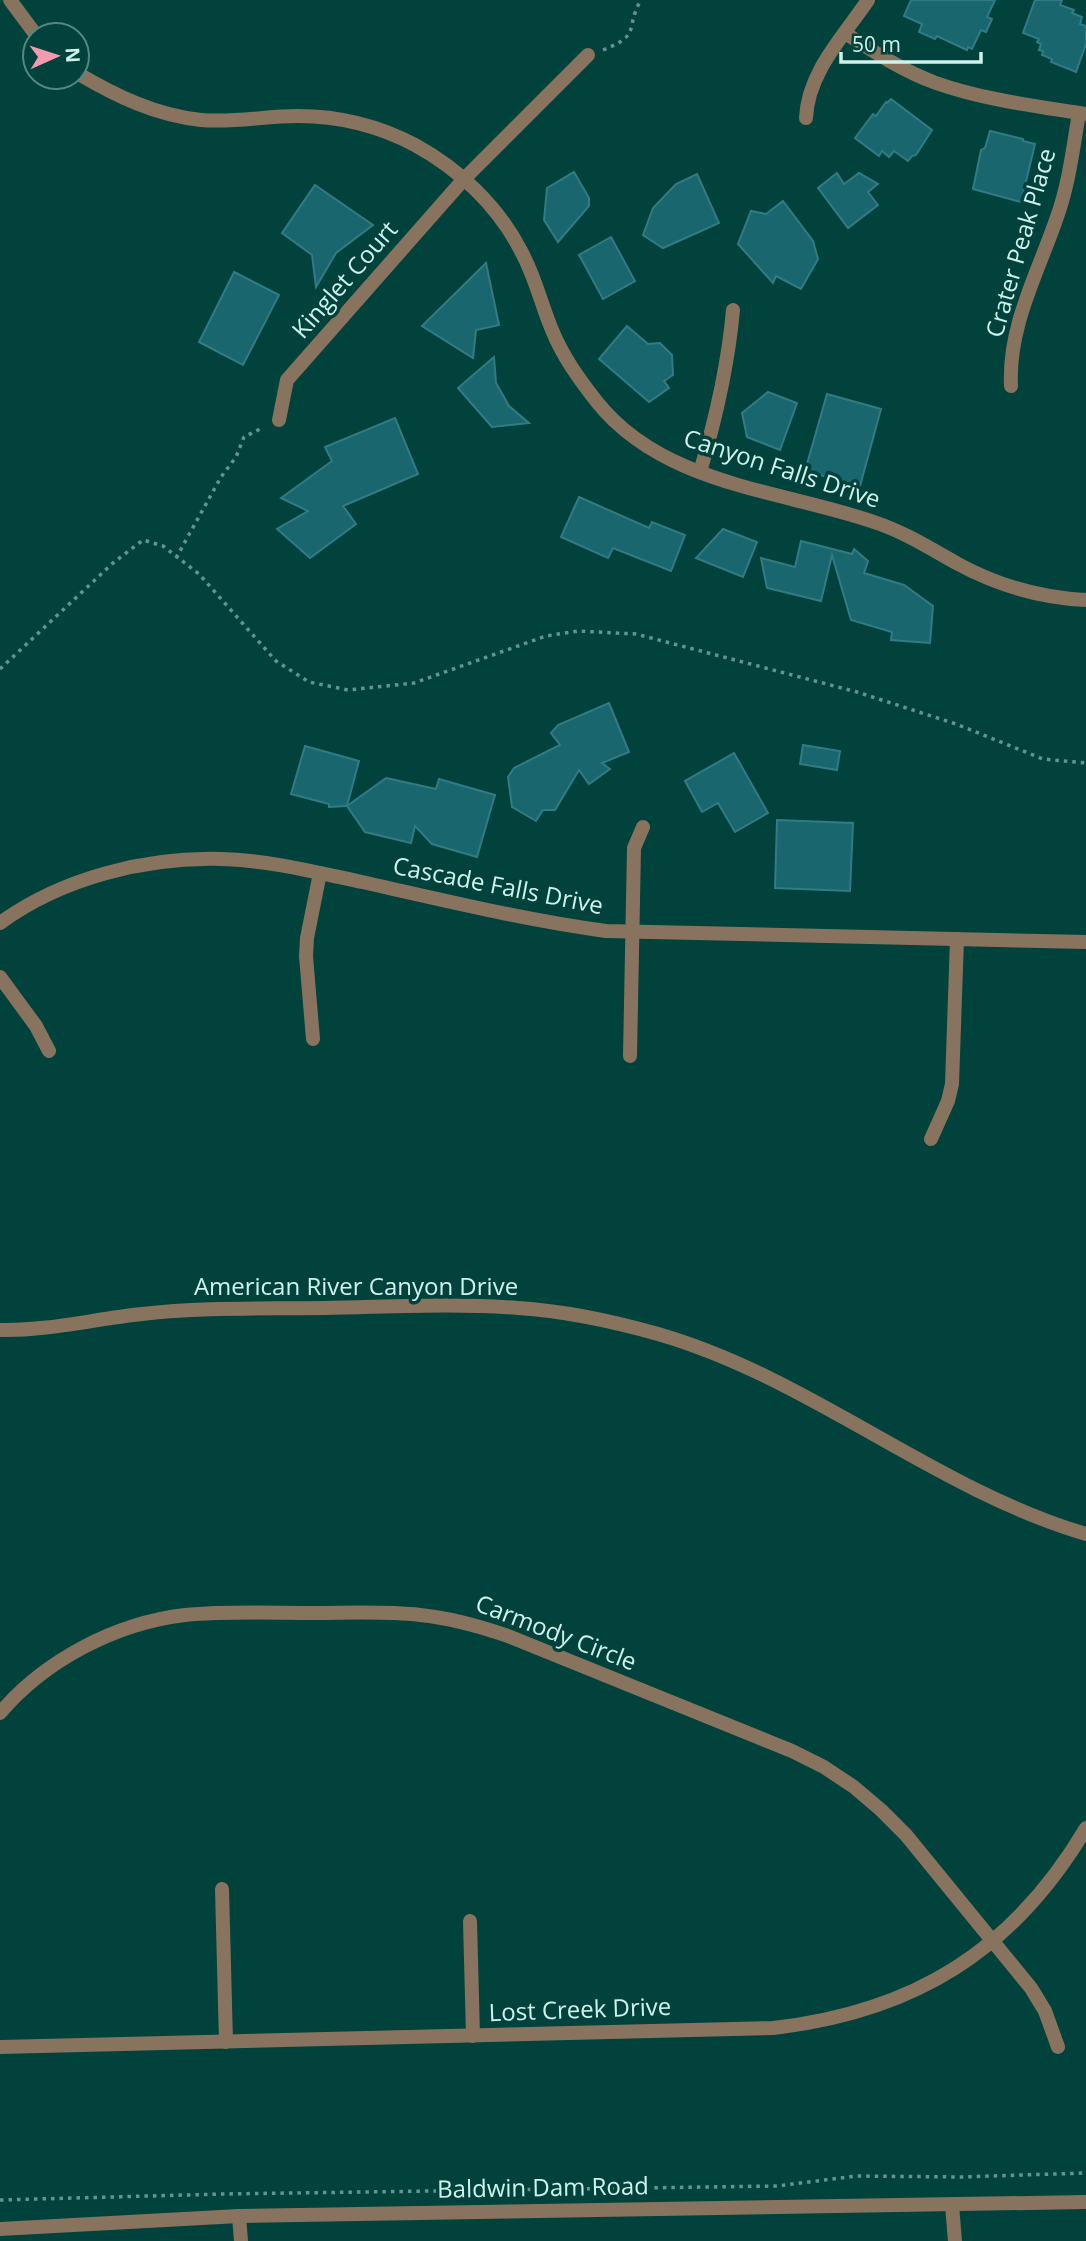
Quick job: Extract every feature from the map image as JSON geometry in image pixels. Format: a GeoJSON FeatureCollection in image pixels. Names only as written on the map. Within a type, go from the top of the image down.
{"type":"FeatureCollection","features":[{"type":"Feature","properties":{"kind":"street"},"geometry":{"type":"LineString","coordinates":[[10,0],[26,21]]}},
{"type":"Feature","properties":{"kind":"street"},"geometry":{"type":"LineString","coordinates":[[806,118],[809,91],[819,71],[868,0]]}},
{"type":"Feature","properties":{"kind":"street"},"geometry":{"type":"LineString","coordinates":[[845,33],[902,68],[935,82],[986,97],[1082,113]]}},
{"type":"Feature","properties":{"kind":"street","name":"Kinglet Court"},"geometry":{"type":"LineString","coordinates":[[279,420],[287,380],[464,179],[588,55]]}},
{"type":"Feature","properties":{"kind":"street","name":"Canyon Falls Drive"},"geometry":{"type":"LineString","coordinates":[[91,81],[136,104],[201,120],[241,121],[297,116],[337,119],[363,125],[413,144],[464,179],[484,198],[516,241],[538,289],[550,327],[576,375],[600,406],[640,441],[700,472],[875,522],[904,534],[987,578],[1047,595],[1086,600]]}},
{"type":"Feature","properties":{"kind":"street","name":"Crater Peak Place"},"geometry":{"type":"LineString","coordinates":[[1011,386],[1012,346],[1018,321],[1058,215],[1082,113]]}},
{"type":"Feature","properties":{"kind":"street"},"geometry":{"type":"LineString","coordinates":[[700,472],[724,379],[733,310]]}},
{"type":"Feature","properties":{"kind":"street"},"geometry":{"type":"LineString","coordinates":[[630,1056],[634,848],[643,827]]}},
{"type":"Feature","properties":{"kind":"street","name":"Cascade Falls Drive"},"geometry":{"type":"LineString","coordinates":[[0,923],[40,899],[115,871],[155,863],[222,859],[261,862],[320,873],[558,925],[606,931],[1086,942]]}},
{"type":"Feature","properties":{"kind":"street"},"geometry":{"type":"LineString","coordinates":[[313,1039],[306,956],[320,873]]}},
{"type":"Feature","properties":{"kind":"street"},"geometry":{"type":"LineString","coordinates":[[931,1139],[948,1101],[952,1084],[957,939]]}},
{"type":"Feature","properties":{"kind":"street"},"geometry":{"type":"LineString","coordinates":[[0,977],[30,1018],[49,1051]]}},
{"type":"Feature","properties":{"kind":"street","name":"American River Canyon Drive"},"geometry":{"type":"LineString","coordinates":[[0,1330],[50,1327],[142,1314],[195,1310],[473,1306],[568,1313],[649,1331],[716,1354],[792,1390],[974,1490],[1017,1510],[1086,1534]]}},
{"type":"Feature","properties":{"kind":"street","name":"Carmody Circle"},"geometry":{"type":"LineString","coordinates":[[0,1713],[28,1685],[79,1649],[122,1630],[152,1621],[213,1613],[404,1614],[457,1620],[509,1636],[792,1751],[824,1767],[872,1802],[906,1835],[1031,1988],[1045,2011],[1058,2048]]}},
{"type":"Feature","properties":{"kind":"street","name":"Lost Creek Drive"},"geometry":{"type":"LineString","coordinates":[[0,2048],[773,2028],[813,2023],[852,2015],[890,2002],[950,1972],[1018,1919],[1069,1857],[1086,1828]]}},
{"type":"Feature","properties":{"kind":"street"},"geometry":{"type":"LineString","coordinates":[[222,1889],[226,2042]]}},
{"type":"Feature","properties":{"kind":"street"},"geometry":{"type":"LineString","coordinates":[[470,1921],[473,2036]]}},
{"type":"Feature","properties":{"kind":"street","name":"Baldwin Dam Road"},"geometry":{"type":"LineString","coordinates":[[0,2229],[239,2216],[1086,2202]]}},
{"type":"Feature","properties":{"kind":"street"},"geometry":{"type":"LineString","coordinates":[[952,2205],[955,2241]]}},
{"type":"Feature","properties":{"kind":"street"},"geometry":{"type":"LineString","coordinates":[[239,2216],[241,2241]]}},
{"type":"Feature","properties":{"kind":"path"},"geometry":{"type":"LineString","coordinates":[[588,55],[621,43],[628,37],[641,0]]}},
{"type":"Feature","properties":{"kind":"path"},"geometry":{"type":"LineString","coordinates":[[176,558],[214,488],[236,457],[244,437],[279,420]]}},
{"type":"Feature","properties":{"kind":"path"},"geometry":{"type":"LineString","coordinates":[[0,669],[114,563],[143,540],[163,546],[199,574],[276,661],[309,682],[348,690],[414,683],[546,636],[578,631],[636,634],[857,692],[956,724],[1043,759],[1086,764]]}},
{"type":"Feature","properties":{"kind":"path"},"geometry":{"type":"LineString","coordinates":[[0,2200],[763,2186],[856,2176],[960,2177],[1086,2173]]}},
{"type":"Feature","properties":{"kind":"building"},"geometry":{"type":"Polygon","coordinates":[[[911,0],[995,0],[987,17],[992,19],[986,32],[981,30],[972,49],[968,47],[967,50],[937,36],[935,39],[919,32],[922,24],[904,16],[911,0]]]}},
{"type":"Feature","properties":{"kind":"building"},"geometry":{"type":"Polygon","coordinates":[[[1035,0],[1062,0],[1060,5],[1074,10],[1072,13],[1082,17],[1080,24],[1086,26],[1086,44],[1076,72],[1051,62],[1052,59],[1042,55],[1043,51],[1039,50],[1039,39],[1023,33],[1035,0]]]}},
{"type":"Feature","properties":{"kind":"building"},"geometry":{"type":"Polygon","coordinates":[[[891,99],[932,130],[916,155],[908,161],[894,151],[889,157],[882,151],[879,156],[855,138],[873,114],[876,116],[891,99]]]}},
{"type":"Feature","properties":{"kind":"building"},"geometry":{"type":"Polygon","coordinates":[[[990,131],[1035,144],[1021,202],[973,189],[981,150],[985,148],[990,131]]]}},
{"type":"Feature","properties":{"kind":"building"},"geometry":{"type":"Polygon","coordinates":[[[574,172],[589,198],[589,206],[558,242],[544,220],[547,188],[574,172]]]}},
{"type":"Feature","properties":{"kind":"building"},"geometry":{"type":"Polygon","coordinates":[[[837,173],[844,184],[859,173],[878,184],[868,192],[878,205],[848,228],[818,188],[837,173]]]}},
{"type":"Feature","properties":{"kind":"building"},"geometry":{"type":"Polygon","coordinates":[[[697,174],[719,223],[663,248],[643,235],[653,208],[676,184],[697,174]]]}},
{"type":"Feature","properties":{"kind":"building"},"geometry":{"type":"Polygon","coordinates":[[[315,185],[373,225],[336,253],[316,287],[312,255],[282,233],[315,185]]]}},
{"type":"Feature","properties":{"kind":"building"},"geometry":{"type":"Polygon","coordinates":[[[783,201],[813,241],[818,259],[801,289],[776,276],[773,283],[738,244],[751,211],[766,214],[783,201]]]}},
{"type":"Feature","properties":{"kind":"building"},"geometry":{"type":"Polygon","coordinates":[[[611,237],[635,281],[603,299],[579,255],[611,237]]]}},
{"type":"Feature","properties":{"kind":"building"},"geometry":{"type":"Polygon","coordinates":[[[486,263],[499,325],[476,330],[473,358],[422,326],[486,263]]]}},
{"type":"Feature","properties":{"kind":"building"},"geometry":{"type":"Polygon","coordinates":[[[234,272],[279,295],[243,365],[199,342],[234,272]]]}},
{"type":"Feature","properties":{"kind":"building"},"geometry":{"type":"Polygon","coordinates":[[[627,326],[648,344],[660,343],[672,355],[673,375],[664,381],[669,388],[649,402],[599,359],[627,326]]]}},
{"type":"Feature","properties":{"kind":"building"},"geometry":{"type":"Polygon","coordinates":[[[494,357],[496,383],[509,406],[529,423],[492,427],[458,388],[494,357]]]}},
{"type":"Feature","properties":{"kind":"building"},"geometry":{"type":"Polygon","coordinates":[[[768,392],[797,403],[780,450],[747,437],[742,413],[768,392]]]}},
{"type":"Feature","properties":{"kind":"building"},"geometry":{"type":"Polygon","coordinates":[[[827,394],[881,409],[860,486],[805,471],[827,394]]]}},
{"type":"Feature","properties":{"kind":"building"},"geometry":{"type":"Polygon","coordinates":[[[395,418],[418,474],[343,506],[356,524],[310,558],[277,529],[308,511],[281,498],[332,461],[325,447],[395,418]]]}},
{"type":"Feature","properties":{"kind":"building"},"geometry":{"type":"Polygon","coordinates":[[[579,497],[649,528],[652,522],[685,535],[671,571],[613,548],[608,558],[561,537],[579,497]]]}},
{"type":"Feature","properties":{"kind":"building"},"geometry":{"type":"Polygon","coordinates":[[[723,529],[757,542],[743,577],[696,558],[723,529]]]}},
{"type":"Feature","properties":{"kind":"building"},"geometry":{"type":"Polygon","coordinates":[[[801,541],[852,554],[854,549],[868,561],[864,573],[904,585],[933,606],[930,643],[891,640],[892,632],[851,620],[832,555],[821,601],[767,588],[761,558],[795,567],[801,541]]]}},
{"type":"Feature","properties":{"kind":"building"},"geometry":{"type":"Polygon","coordinates":[[[609,703],[629,752],[602,763],[610,769],[589,784],[579,770],[555,810],[543,810],[536,821],[512,807],[508,777],[514,768],[560,745],[551,733],[558,725],[609,703]]]}},
{"type":"Feature","properties":{"kind":"building"},"geometry":{"type":"Polygon","coordinates":[[[803,745],[840,751],[837,770],[800,764],[803,745]]]}},
{"type":"Feature","properties":{"kind":"building"},"geometry":{"type":"Polygon","coordinates":[[[305,746],[359,761],[347,806],[329,807],[329,804],[291,794],[305,746]]]}},
{"type":"Feature","properties":{"kind":"building"},"geometry":{"type":"Polygon","coordinates":[[[734,753],[768,813],[735,832],[718,803],[702,812],[685,781],[734,753]]]}},
{"type":"Feature","properties":{"kind":"building"},"geometry":{"type":"Polygon","coordinates":[[[386,778],[436,789],[439,779],[495,795],[477,857],[432,844],[415,826],[411,843],[365,832],[347,806],[386,778]]]}},
{"type":"Feature","properties":{"kind":"building"},"geometry":{"type":"Polygon","coordinates":[[[777,820],[853,823],[850,891],[775,888],[777,820]]]}}]}
